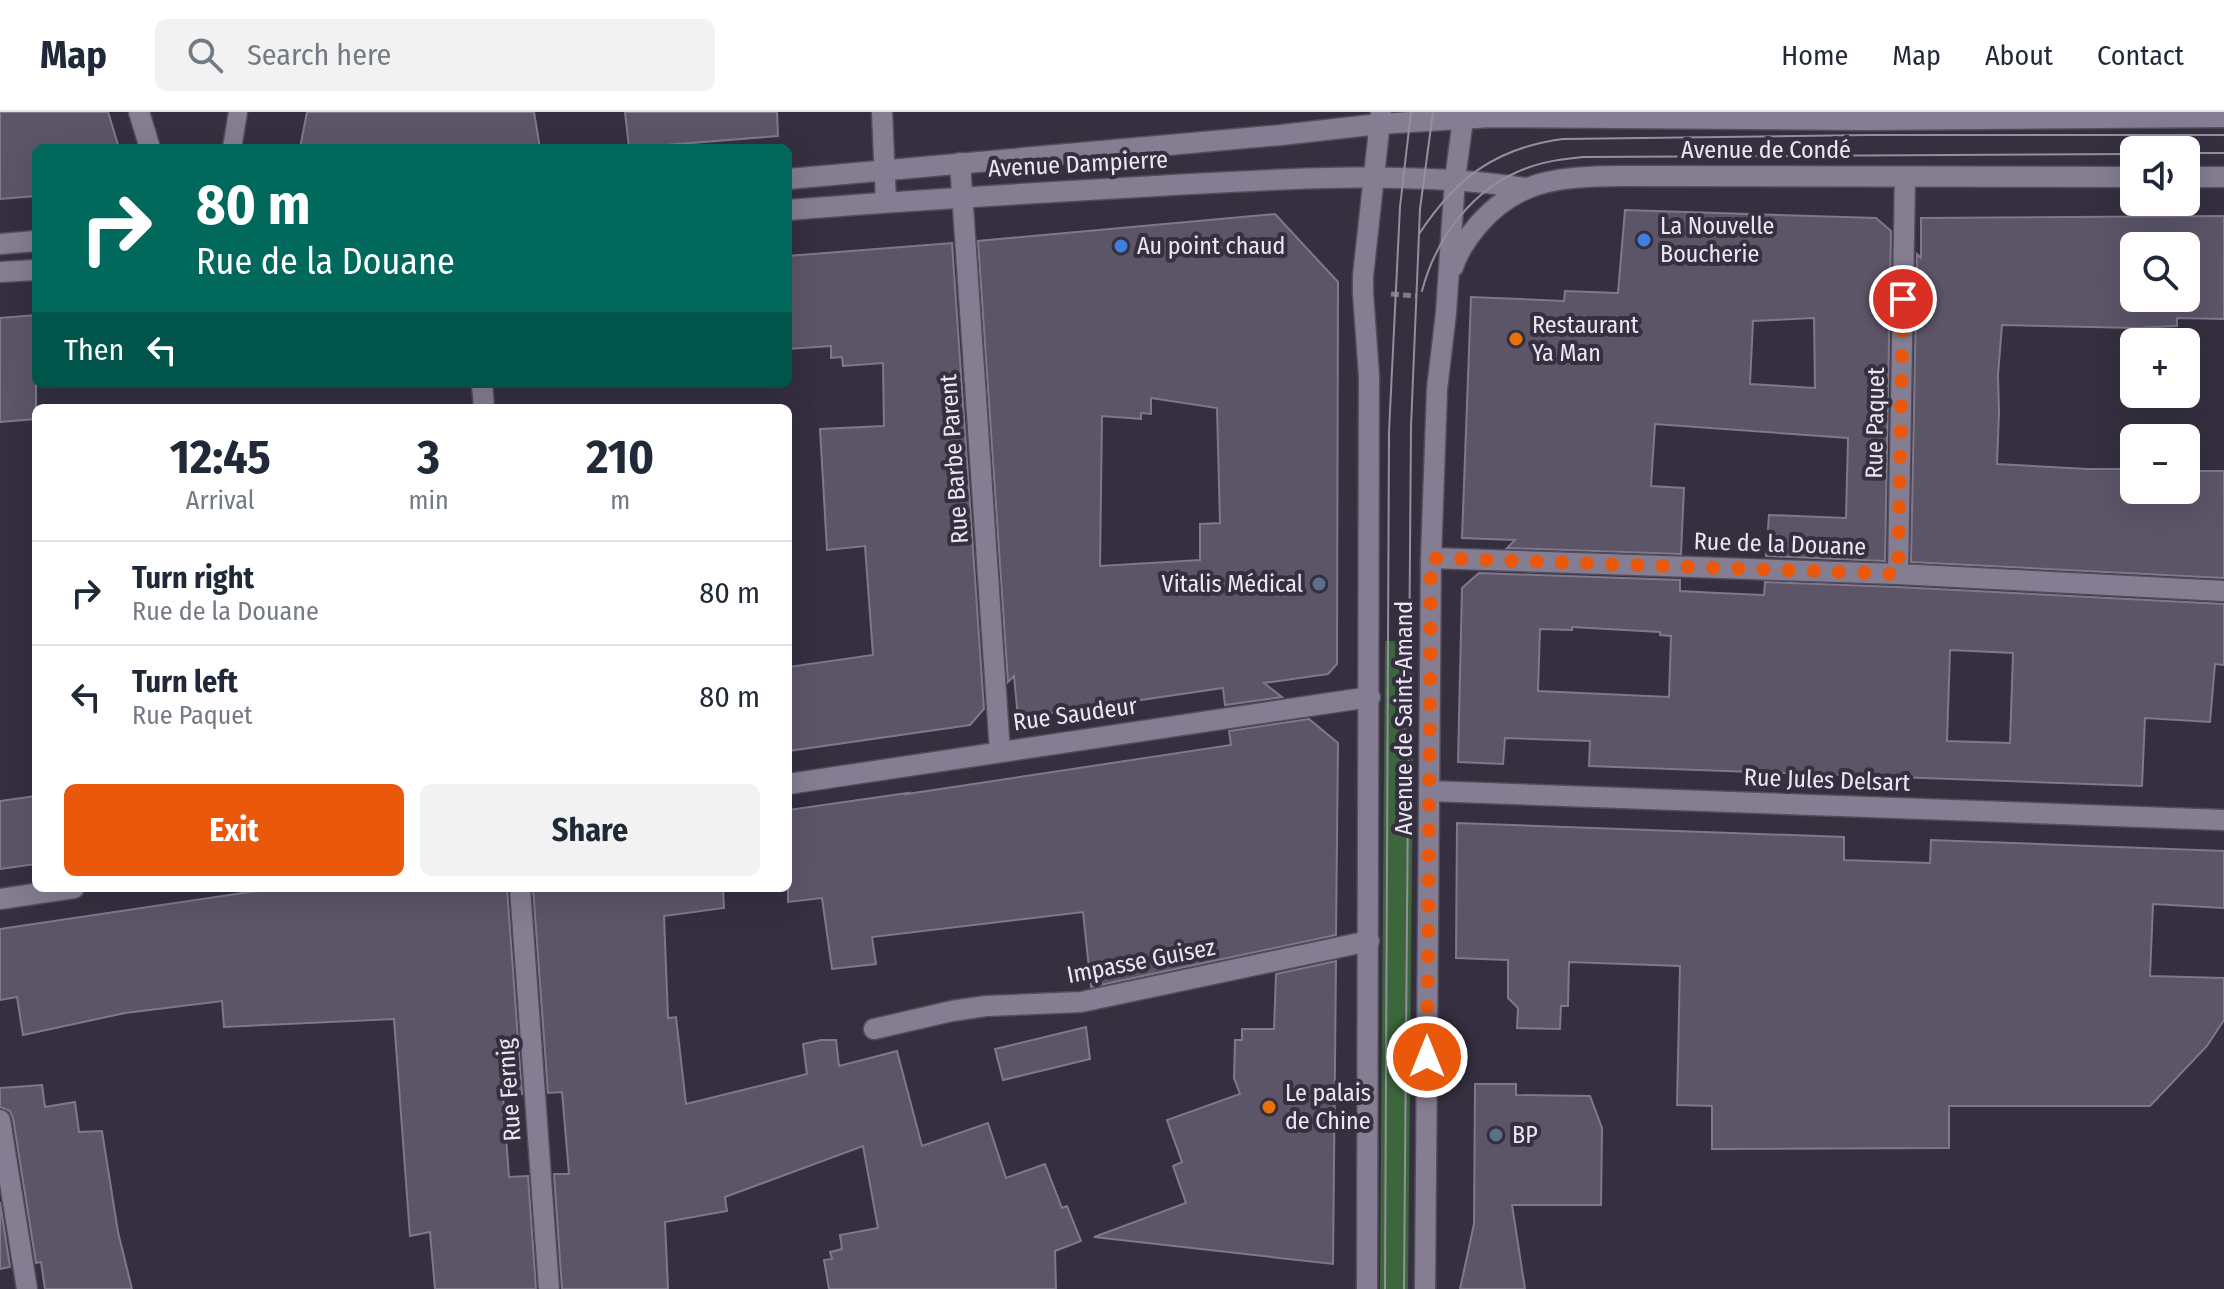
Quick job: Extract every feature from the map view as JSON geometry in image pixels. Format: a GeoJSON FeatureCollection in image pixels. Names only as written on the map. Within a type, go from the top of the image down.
{"type":"FeatureCollection","features":[{"type":"Feature","properties":{"kind":"main road"},"geometry":{"type":"LineString","coordinates":[[139,112],[149,144]]}},
{"type":"Feature","properties":{"kind":"main road"},"geometry":{"type":"LineString","coordinates":[[882,112],[886,202]]}},
{"type":"Feature","properties":{"kind":"main road"},"geometry":{"type":"LineString","coordinates":[[792,179],[1250,138],[1380,118],[1545,114],[1853,120],[2224,117]]}},
{"type":"Feature","properties":{"kind":"main road","name":"Avenue de Saint-Amand"},"geometry":{"type":"LineString","coordinates":[[1425,1289],[1431,558],[1436,405],[1455,179],[1464,116]]}},
{"type":"Feature","properties":{"kind":"main road","name":"Avenue de Saint-Amand"},"geometry":{"type":"LineString","coordinates":[[1367,1289],[1369,365],[1363,293],[1364,256],[1380,118]]}},
{"type":"Feature","properties":{"kind":"main road","name":"Rue Barbe Parent"},"geometry":{"type":"LineString","coordinates":[[960,163],[1000,752]]}},
{"type":"Feature","properties":{"kind":"main road","name":"Avenue de Condé"},"geometry":{"type":"LineString","coordinates":[[1447,290],[1455,260],[1480,223],[1506,199],[1551,180],[1623,176],[2120,177]]}},
{"type":"Feature","properties":{"kind":"main road","name":"Rue Paquet"},"geometry":{"type":"LineString","coordinates":[[1898,574],[1905,177]]}},
{"type":"Feature","properties":{"kind":"main road"},"geometry":{"type":"LineString","coordinates":[[2200,177],[2224,177]]}},
{"type":"Feature","properties":{"kind":"main road","name":"Avenue Dampierre"},"geometry":{"type":"LineString","coordinates":[[792,210],[1274,179],[1455,179],[1526,188]]}},
{"type":"Feature","properties":{"kind":"main road"},"geometry":{"type":"LineString","coordinates":[[0,244],[32,241]]}},
{"type":"Feature","properties":{"kind":"main road"},"geometry":{"type":"LineString","coordinates":[[0,272],[32,270]]}},
{"type":"Feature","properties":{"kind":"main road","name":"Rue de la Douane"},"geometry":{"type":"LineString","coordinates":[[1431,558],[1898,574],[2224,591]]}},
{"type":"Feature","properties":{"kind":"main road","name":"Rue Saudeur"},"geometry":{"type":"LineString","coordinates":[[792,783],[1370,697]]}},
{"type":"Feature","properties":{"kind":"main road","name":"Rue Jules Delsart"},"geometry":{"type":"LineString","coordinates":[[1429,791],[2224,820]]}},
{"type":"Feature","properties":{"kind":"main road"},"geometry":{"type":"LineString","coordinates":[[0,899],[47,892]]}},
{"type":"Feature","properties":{"kind":"main road","name":"Rue Fernig"},"geometry":{"type":"LineString","coordinates":[[520,892],[549,1289]]}},
{"type":"Feature","properties":{"kind":"main road","name":"Impasse Guisez"},"geometry":{"type":"LineString","coordinates":[[874,1029],[986,1006],[1081,1002],[1369,941]]}},
{"type":"Feature","properties":{"kind":"main road"},"geometry":{"type":"LineString","coordinates":[[0,1120],[27,1289]]}},
{"type":"Feature","properties":{"kind":"lane"},"geometry":{"type":"LineString","coordinates":[[233,144],[238,112]]}},
{"type":"Feature","properties":{"kind":"path"},"geometry":{"type":"LineString","coordinates":[[1363,293],[1447,290]]}},
{"type":"Feature","properties":{"kind":"green space"},"geometry":{"type":"Polygon","coordinates":[[[1385,641],[1414,642],[1408,1289],[1380,1289],[1385,641]]]}},
{"type":"Feature","properties":{"kind":"building"},"geometry":{"type":"Polygon","coordinates":[[[0,112],[108,112],[118,144],[32,144],[32,196],[0,199],[0,112]]]}},
{"type":"Feature","properties":{"kind":"building"},"geometry":{"type":"Polygon","coordinates":[[[307,112],[534,112],[539,144],[301,144],[307,112]]]}},
{"type":"Feature","properties":{"kind":"building"},"geometry":{"type":"Polygon","coordinates":[[[625,112],[777,112],[778,136],[679,144],[629,144],[625,112]]]}},
{"type":"Feature","properties":{"kind":"building"},"geometry":{"type":"Polygon","coordinates":[[[1625,210],[1876,218],[1891,231],[1885,561],[1766,556],[1769,515],[1846,518],[1848,438],[1655,424],[1651,486],[1684,488],[1681,554],[1507,548],[1515,540],[1462,538],[1471,297],[1564,301],[1565,291],[1618,293],[1625,210]],[[1814,318],[1753,321],[1750,384],[1815,388],[1814,318]]]}},
{"type":"Feature","properties":{"kind":"building"},"geometry":{"type":"Polygon","coordinates":[[[1275,214],[1338,282],[1337,664],[1328,674],[1264,683],[1282,697],[1225,705],[1223,688],[1018,718],[1014,676],[1008,682],[978,241],[1275,214]],[[1151,398],[1151,414],[1141,413],[1141,419],[1102,416],[1100,566],[1200,560],[1200,524],[1220,523],[1217,408],[1151,398]]]}},
{"type":"Feature","properties":{"kind":"building"},"geometry":{"type":"Polygon","coordinates":[[[2224,216],[2224,319],[2177,318],[2177,326],[2137,328],[2002,325],[1997,464],[2120,469],[2120,504],[2200,504],[2200,471],[2224,471],[2224,578],[1911,562],[1917,254],[1921,258],[1921,218],[2224,216]]]}},
{"type":"Feature","properties":{"kind":"building"},"geometry":{"type":"Polygon","coordinates":[[[952,243],[984,709],[970,725],[792,750],[792,666],[873,655],[865,546],[827,550],[820,429],[884,426],[883,363],[843,366],[842,357],[831,358],[831,346],[792,349],[792,256],[952,243]]]}},
{"type":"Feature","properties":{"kind":"building"},"geometry":{"type":"Polygon","coordinates":[[[32,315],[32,388],[36,388],[36,404],[32,404],[32,419],[0,422],[0,318],[32,315]]]}},
{"type":"Feature","properties":{"kind":"building"},"geometry":{"type":"Polygon","coordinates":[[[1479,573],[1680,580],[1680,591],[1764,595],[1765,582],[2224,604],[2224,665],[2215,664],[2210,722],[2145,718],[2142,786],[1589,766],[1590,741],[1505,738],[1503,764],[1458,762],[1462,588],[1479,573]],[[1572,627],[1572,630],[1540,629],[1538,691],[1669,697],[1671,636],[1660,635],[1660,632],[1572,627]],[[1950,650],[1947,741],[2010,743],[2013,653],[1950,650]]]}},
{"type":"Feature","properties":{"kind":"building"},"geometry":{"type":"Polygon","coordinates":[[[1309,719],[1338,743],[1336,935],[1091,987],[1083,912],[872,937],[876,964],[832,969],[822,898],[788,902],[788,892],[792,892],[792,809],[1231,745],[1229,731],[1309,719]]]}},
{"type":"Feature","properties":{"kind":"building"},"geometry":{"type":"Polygon","coordinates":[[[32,797],[32,865],[0,869],[0,801],[32,797]]]}},
{"type":"Feature","properties":{"kind":"building"},"geometry":{"type":"Polygon","coordinates":[[[1457,823],[1844,837],[1844,860],[1930,863],[1931,840],[2224,851],[2224,908],[2153,904],[2150,976],[2224,978],[2224,1020],[2207,1046],[2150,1106],[1949,1106],[1949,1148],[1712,1149],[1712,1106],[1677,1105],[1680,966],[1569,962],[1568,1006],[1561,1006],[1560,1029],[1517,1028],[1518,1008],[1508,998],[1508,960],[1456,958],[1457,823]]]}},
{"type":"Feature","properties":{"kind":"building"},"geometry":{"type":"Polygon","coordinates":[[[250,892],[507,892],[522,1094],[503,1095],[509,1177],[528,1176],[536,1289],[435,1289],[430,1232],[410,1236],[394,1019],[224,1027],[222,1001],[125,1013],[23,1035],[17,997],[0,1000],[0,929],[250,892]]]}},
{"type":"Feature","properties":{"kind":"building"},"geometry":{"type":"Polygon","coordinates":[[[533,892],[723,892],[724,908],[664,916],[668,1018],[676,1017],[686,1104],[807,1074],[803,1044],[836,1040],[839,1066],[897,1051],[922,1146],[988,1123],[1006,1178],[1045,1164],[1062,1208],[1067,1206],[1081,1241],[1055,1251],[1056,1289],[829,1289],[824,1260],[832,1259],[830,1252],[842,1249],[840,1235],[878,1228],[863,1146],[725,1197],[727,1211],[665,1222],[668,1289],[562,1289],[554,1174],[569,1174],[562,1092],[548,1093],[533,892]]]}},
{"type":"Feature","properties":{"kind":"building"},"geometry":{"type":"Polygon","coordinates":[[[1336,961],[1333,1264],[1094,1237],[1186,1203],[1173,1166],[1182,1162],[1167,1120],[1240,1094],[1234,1078],[1235,1040],[1242,1040],[1242,1029],[1274,1029],[1276,974],[1336,961]]]}},
{"type":"Feature","properties":{"kind":"building"},"geometry":{"type":"Polygon","coordinates":[[[1086,1027],[1090,1059],[1003,1080],[995,1049],[1086,1027]]]}},
{"type":"Feature","properties":{"kind":"building"},"geometry":{"type":"Polygon","coordinates":[[[1475,1084],[1516,1084],[1516,1095],[1590,1096],[1602,1128],[1601,1205],[1512,1205],[1525,1289],[1460,1289],[1474,1224],[1475,1084]]]}},
{"type":"Feature","properties":{"kind":"building"},"geometry":{"type":"Polygon","coordinates":[[[42,1085],[45,1107],[75,1102],[79,1132],[102,1131],[118,1232],[132,1289],[45,1289],[41,1262],[36,1263],[13,1118],[10,1111],[0,1107],[0,1088],[42,1085]]]}},
{"type":"Feature","properties":{"kind":"building"},"geometry":{"type":"Polygon","coordinates":[[[0,1202],[10,1267],[0,1269],[0,1202]]]}},
{"type":"Feature","properties":{"kind":"tram line"},"geometry":{"type":"LineString","coordinates":[[1385,1289],[1389,432],[1400,207],[1411,112]]}},
{"type":"Feature","properties":{"kind":"tram line"},"geometry":{"type":"LineString","coordinates":[[1404,1289],[1411,427],[1420,209],[1433,112]]}},
{"type":"Feature","properties":{"kind":"tram line"},"geometry":{"type":"LineString","coordinates":[[1419,234],[1448,197],[1479,169],[1517,150],[1563,139],[2224,135]]}},
{"type":"Feature","properties":{"kind":"tram line"},"geometry":{"type":"LineString","coordinates":[[2200,153],[2224,153]]}},
{"type":"Feature","properties":{"kind":"tram line"},"geometry":{"type":"LineString","coordinates":[[1422,291],[1428,271],[1447,233],[1474,201],[1508,177],[1548,162],[1583,157],[2120,154]]}},
{"type":"Feature","properties":{"kind":"place","name":"La Nouvelle Boucherie"},"geometry":{"type":"Point","coordinates":[1644,240]}},
{"type":"Feature","properties":{"kind":"place","name":"Au point chaud"},"geometry":{"type":"Point","coordinates":[1121,246]}},
{"type":"Feature","properties":{"kind":"place","name":"Restaurant Ya Man"},"geometry":{"type":"Point","coordinates":[1516,339]}},
{"type":"Feature","properties":{"kind":"place","name":"Vitalis Médical"},"geometry":{"type":"Point","coordinates":[1319,584]}},
{"type":"Feature","properties":{"kind":"place","name":"Le palais de Chine"},"geometry":{"type":"Point","coordinates":[1269,1107]}},
{"type":"Feature","properties":{"kind":"place","name":"BP"},"geometry":{"type":"Point","coordinates":[1496,1135]}},
{"type":"Feature","properties":{"kind":"route"},"geometry":{"type":"LineString","coordinates":[[1427,1057],[1431,558],[1898,574],[1903,299]]}}]}
